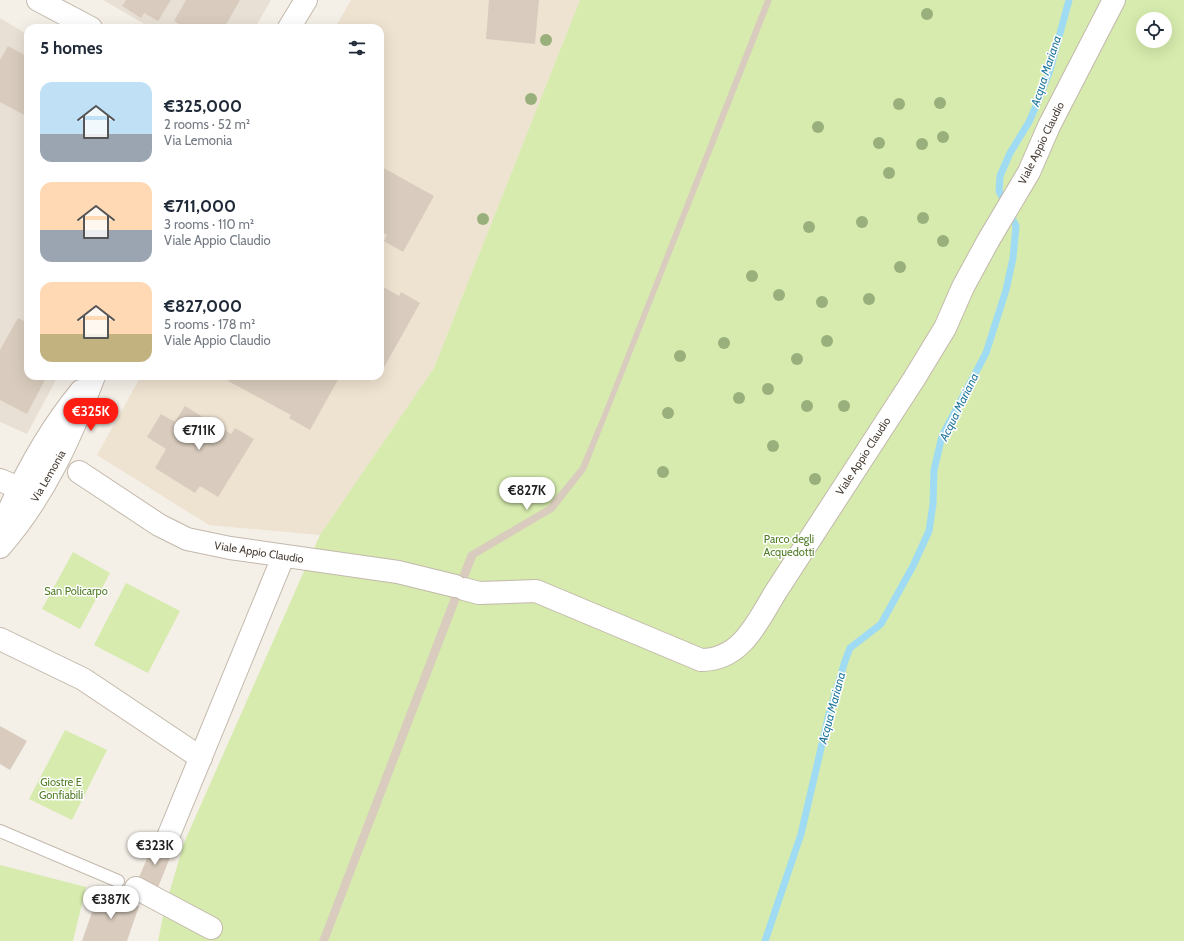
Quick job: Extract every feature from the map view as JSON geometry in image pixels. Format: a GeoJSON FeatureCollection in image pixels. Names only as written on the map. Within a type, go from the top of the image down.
{"type":"FeatureCollection","features":[{"type":"Feature","properties":{"kind":"street"},"geometry":{"type":"LineString","coordinates":[[38,0],[83,24]]}},
{"type":"Feature","properties":{"kind":"street"},"geometry":{"type":"LineString","coordinates":[[291,24],[306,0]]}},
{"type":"Feature","properties":{"kind":"street","name":"Viale Appio Claudio"},"geometry":{"type":"LineString","coordinates":[[79,472],[159,525],[180,536],[221,547],[283,557],[319,560],[398,572],[479,593],[536,591],[701,660],[720,658],[734,650],[754,628],[774,593],[923,365],[944,328],[963,287],[995,228],[1029,172],[1049,126],[1114,0]]}},
{"type":"Feature","properties":{"kind":"street","name":"Via Lemonia"},"geometry":{"type":"LineString","coordinates":[[0,547],[24,517],[68,408],[91,380]]}},
{"type":"Feature","properties":{"kind":"street","name":"Via Lemonia"},"geometry":{"type":"LineString","coordinates":[[0,531],[10,484],[43,467]]}},
{"type":"Feature","properties":{"kind":"street"},"geometry":{"type":"LineString","coordinates":[[168,837],[283,557]]}},
{"type":"Feature","properties":{"kind":"street"},"geometry":{"type":"LineString","coordinates":[[0,639],[83,679],[201,758]]}},
{"type":"Feature","properties":{"kind":"street"},"geometry":{"type":"LineString","coordinates":[[127,884],[211,928]]}},
{"type":"Feature","properties":{"kind":"lane"},"geometry":{"type":"LineString","coordinates":[[0,831],[127,884]]}},
{"type":"Feature","properties":{"kind":"shaded area"},"geometry":{"type":"Polygon","coordinates":[[[103,0],[271,0],[257,24],[144,24],[103,0]]]}},
{"type":"Feature","properties":{"kind":"shaded area"},"geometry":{"type":"Polygon","coordinates":[[[351,0],[580,0],[434,368],[320,535],[209,525],[97,455],[139,380],[384,380],[384,24],[337,24],[351,0]]]}},
{"type":"Feature","properties":{"kind":"shaded area"},"geometry":{"type":"Polygon","coordinates":[[[0,18],[24,33],[24,380],[56,380],[27,434],[0,422],[0,18]]]}},
{"type":"Feature","properties":{"kind":"green space","name":"Parco degli Acquedotti"},"geometry":{"type":"Polygon","coordinates":[[[580,0],[1184,0],[1184,941],[158,941],[165,907],[184,843],[320,535],[434,368],[580,0]]]}},
{"type":"Feature","properties":{"kind":"green space","name":"San Policarpo"},"geometry":{"type":"Polygon","coordinates":[[[73,552],[110,573],[80,629],[42,609],[73,552]]]}},
{"type":"Feature","properties":{"kind":"green space"},"geometry":{"type":"Polygon","coordinates":[[[126,583],[180,611],[148,673],[94,645],[126,583]]]}},
{"type":"Feature","properties":{"kind":"green space","name":"Giostre E Gonfiabili"},"geometry":{"type":"Polygon","coordinates":[[[65,730],[107,750],[72,820],[29,799],[65,730]]]}},
{"type":"Feature","properties":{"kind":"green space"},"geometry":{"type":"Polygon","coordinates":[[[0,865],[86,887],[73,941],[0,941],[0,865]]]}},
{"type":"Feature","properties":{"kind":"building"},"geometry":{"type":"Polygon","coordinates":[[[126,0],[171,0],[158,21],[144,13],[141,18],[122,6],[126,0]]]}},
{"type":"Feature","properties":{"kind":"building"},"geometry":{"type":"Polygon","coordinates":[[[186,0],[240,0],[226,24],[179,24],[174,21],[186,0]]]}},
{"type":"Feature","properties":{"kind":"building"},"geometry":{"type":"Polygon","coordinates":[[[489,0],[539,0],[535,44],[486,39],[489,0]]]}},
{"type":"Feature","properties":{"kind":"building"},"geometry":{"type":"Polygon","coordinates":[[[765,0],[772,0],[586,470],[554,511],[476,557],[328,941],[319,941],[468,553],[548,506],[580,467],[602,415],[765,0]]]}},
{"type":"Feature","properties":{"kind":"building"},"geometry":{"type":"Polygon","coordinates":[[[8,46],[24,55],[24,115],[0,102],[0,60],[8,46]]]}},
{"type":"Feature","properties":{"kind":"building"},"geometry":{"type":"Polygon","coordinates":[[[384,168],[434,196],[403,252],[384,241],[387,235],[384,233],[384,168]]]}},
{"type":"Feature","properties":{"kind":"building"},"geometry":{"type":"Polygon","coordinates":[[[384,287],[399,296],[401,292],[420,303],[384,367],[384,287]]]}},
{"type":"Feature","properties":{"kind":"building"},"geometry":{"type":"Polygon","coordinates":[[[18,318],[24,321],[24,380],[45,380],[27,414],[0,400],[0,350],[18,318]]]}},
{"type":"Feature","properties":{"kind":"building"},"geometry":{"type":"Polygon","coordinates":[[[338,380],[310,430],[289,418],[291,415],[228,381],[338,380]]]}},
{"type":"Feature","properties":{"kind":"building"},"geometry":{"type":"Polygon","coordinates":[[[185,406],[231,434],[235,428],[254,439],[218,497],[200,486],[195,493],[155,468],[166,449],[147,437],[161,414],[175,422],[185,406]]]}},
{"type":"Feature","properties":{"kind":"building"},"geometry":{"type":"Polygon","coordinates":[[[0,726],[27,741],[10,770],[0,764],[0,726]]]}},
{"type":"Feature","properties":{"kind":"building"},"geometry":{"type":"Polygon","coordinates":[[[154,842],[173,850],[157,890],[137,882],[154,842]]]}},
{"type":"Feature","properties":{"kind":"building"},"geometry":{"type":"Polygon","coordinates":[[[99,892],[139,906],[127,941],[82,941],[99,892]]]}},
{"type":"Feature","properties":{"kind":"waterway","name":"Acqua Mariana"},"geometry":{"type":"LineString","coordinates":[[765,941],[801,834],[829,714],[850,648],[881,624],[913,566],[929,531],[933,504],[934,470],[942,436],[986,353],[1006,290],[1013,258],[1016,226],[999,191],[1000,176],[1010,153],[1029,122],[1039,99],[1050,70],[1069,0]]}}]}
